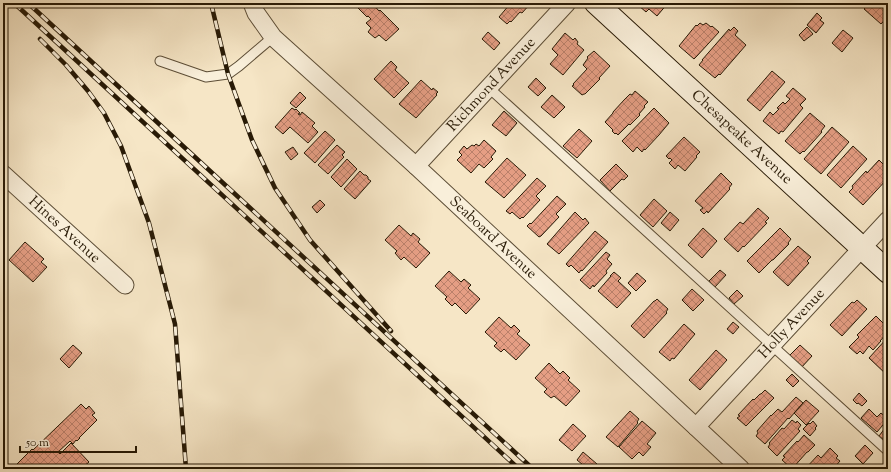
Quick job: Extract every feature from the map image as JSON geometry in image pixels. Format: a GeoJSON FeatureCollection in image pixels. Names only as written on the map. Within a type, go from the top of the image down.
{"type":"FeatureCollection","features":[{"type":"Feature","properties":{"kind":"street","name":"Seaboard Avenue"},"geometry":{"type":"LineString","coordinates":[[252,3],[256,13],[273,37],[416,166],[741,469]]}},
{"type":"Feature","properties":{"kind":"street","name":"Richmond Avenue"},"geometry":{"type":"LineString","coordinates":[[416,166],[567,3]]}},
{"type":"Feature","properties":{"kind":"street","name":"Chesapeake Avenue"},"geometry":{"type":"LineString","coordinates":[[596,3],[888,272]]}},
{"type":"Feature","properties":{"kind":"street","name":"Hines Avenue"},"geometry":{"type":"LineString","coordinates":[[3,174],[125,285]]}},
{"type":"Feature","properties":{"kind":"street","name":"Holly Avenue"},"geometry":{"type":"LineString","coordinates":[[696,427],[888,220]]}},
{"type":"Feature","properties":{"kind":"lane"},"geometry":{"type":"LineString","coordinates":[[160,61],[206,77],[228,74],[273,37]]}},
{"type":"Feature","properties":{"kind":"lane"},"geometry":{"type":"LineString","coordinates":[[489,88],[888,451]]}},
{"type":"Feature","properties":{"kind":"building"},"geometry":{"type":"Polygon","coordinates":[[[361,3],[372,3],[399,29],[386,41],[379,35],[375,38],[368,32],[371,28],[366,23],[371,19],[357,7],[361,3]]]}},
{"type":"Feature","properties":{"kind":"building"},"geometry":{"type":"Polygon","coordinates":[[[510,3],[531,3],[522,13],[520,12],[511,22],[510,21],[507,24],[499,17],[510,3]]]}},
{"type":"Feature","properties":{"kind":"building"},"geometry":{"type":"Polygon","coordinates":[[[640,3],[668,3],[657,16],[649,9],[646,12],[638,5],[640,3]]]}},
{"type":"Feature","properties":{"kind":"building"},"geometry":{"type":"Polygon","coordinates":[[[870,3],[888,3],[888,17],[881,24],[864,9],[870,3]]]}},
{"type":"Feature","properties":{"kind":"building"},"geometry":{"type":"Polygon","coordinates":[[[817,13],[822,18],[820,20],[824,23],[816,33],[807,25],[817,13]]]}},
{"type":"Feature","properties":{"kind":"building"},"geometry":{"type":"Polygon","coordinates":[[[700,23],[703,25],[706,23],[719,32],[694,59],[679,46],[696,25],[697,26],[700,23]]]}},
{"type":"Feature","properties":{"kind":"building"},"geometry":{"type":"Polygon","coordinates":[[[734,27],[738,31],[735,35],[746,45],[720,75],[719,74],[715,78],[699,65],[729,29],[730,31],[734,27]]]}},
{"type":"Feature","properties":{"kind":"building"},"geometry":{"type":"Polygon","coordinates":[[[807,27],[813,34],[804,41],[799,35],[807,27]]]}},
{"type":"Feature","properties":{"kind":"building"},"geometry":{"type":"Polygon","coordinates":[[[843,30],[853,38],[842,52],[832,43],[843,30]]]}},
{"type":"Feature","properties":{"kind":"building"},"geometry":{"type":"Polygon","coordinates":[[[488,32],[500,43],[494,50],[482,39],[488,32]]]}},
{"type":"Feature","properties":{"kind":"building"},"geometry":{"type":"Polygon","coordinates":[[[565,33],[573,40],[575,38],[578,42],[577,44],[584,50],[563,75],[550,64],[558,55],[552,49],[565,33]]]}},
{"type":"Feature","properties":{"kind":"building"},"geometry":{"type":"Polygon","coordinates":[[[594,51],[610,66],[599,78],[600,79],[585,94],[582,95],[572,86],[587,69],[583,65],[588,58],[587,57],[594,51]]]}},
{"type":"Feature","properties":{"kind":"building"},"geometry":{"type":"Polygon","coordinates":[[[391,61],[397,67],[395,70],[409,83],[394,98],[374,79],[391,61]]]}},
{"type":"Feature","properties":{"kind":"building"},"geometry":{"type":"Polygon","coordinates":[[[772,71],[785,82],[760,111],[747,100],[772,71]]]}},
{"type":"Feature","properties":{"kind":"building"},"geometry":{"type":"Polygon","coordinates":[[[536,78],[546,88],[538,96],[528,87],[536,78]]]}},
{"type":"Feature","properties":{"kind":"building"},"geometry":{"type":"Polygon","coordinates":[[[421,80],[432,90],[433,88],[438,92],[416,118],[399,104],[421,80]]]}},
{"type":"Feature","properties":{"kind":"building"},"geometry":{"type":"Polygon","coordinates":[[[793,88],[806,99],[800,105],[803,108],[783,132],[781,131],[779,134],[763,121],[770,112],[773,115],[783,102],[785,104],[790,99],[786,96],[793,88]]]}},
{"type":"Feature","properties":{"kind":"building"},"geometry":{"type":"Polygon","coordinates":[[[635,91],[648,102],[639,114],[640,115],[630,125],[629,124],[618,135],[616,133],[615,134],[605,122],[624,100],[635,91]]]}},
{"type":"Feature","properties":{"kind":"building"},"geometry":{"type":"Polygon","coordinates":[[[300,92],[306,98],[296,108],[290,103],[300,92]]]}},
{"type":"Feature","properties":{"kind":"building"},"geometry":{"type":"Polygon","coordinates":[[[552,95],[565,107],[554,118],[541,107],[552,95]]]}},
{"type":"Feature","properties":{"kind":"building"},"geometry":{"type":"Polygon","coordinates":[[[292,108],[295,110],[296,109],[300,115],[302,112],[315,123],[312,126],[318,132],[308,143],[290,127],[283,134],[275,127],[292,108]]]}},
{"type":"Feature","properties":{"kind":"building"},"geometry":{"type":"Polygon","coordinates":[[[654,108],[669,123],[645,150],[644,149],[642,152],[637,147],[633,152],[622,141],[654,108]]]}},
{"type":"Feature","properties":{"kind":"building"},"geometry":{"type":"Polygon","coordinates":[[[504,111],[517,123],[506,136],[492,125],[504,111]]]}},
{"type":"Feature","properties":{"kind":"building"},"geometry":{"type":"Polygon","coordinates":[[[810,113],[825,126],[821,131],[822,132],[804,152],[803,151],[800,154],[785,141],[810,113]]]}},
{"type":"Feature","properties":{"kind":"building"},"geometry":{"type":"Polygon","coordinates":[[[832,127],[849,142],[821,174],[804,159],[832,127]]]}},
{"type":"Feature","properties":{"kind":"building"},"geometry":{"type":"Polygon","coordinates":[[[579,129],[592,141],[577,158],[563,146],[579,129]]]}},
{"type":"Feature","properties":{"kind":"building"},"geometry":{"type":"Polygon","coordinates":[[[325,131],[335,140],[315,163],[304,153],[325,131]]]}},
{"type":"Feature","properties":{"kind":"building"},"geometry":{"type":"Polygon","coordinates":[[[684,137],[700,152],[685,171],[678,165],[675,169],[669,163],[672,160],[666,156],[684,137]]]}},
{"type":"Feature","properties":{"kind":"building"},"geometry":{"type":"Polygon","coordinates":[[[484,140],[496,151],[491,157],[493,159],[484,168],[479,164],[471,173],[457,160],[462,155],[459,152],[464,146],[467,149],[476,144],[479,146],[484,140]]]}},
{"type":"Feature","properties":{"kind":"building"},"geometry":{"type":"Polygon","coordinates":[[[337,145],[345,152],[342,155],[344,157],[328,174],[318,165],[337,145]]]}},
{"type":"Feature","properties":{"kind":"building"},"geometry":{"type":"Polygon","coordinates":[[[853,146],[867,159],[841,188],[827,175],[853,146]]]}},
{"type":"Feature","properties":{"kind":"building"},"geometry":{"type":"Polygon","coordinates":[[[293,147],[298,154],[291,160],[285,152],[293,147]]]}},
{"type":"Feature","properties":{"kind":"building"},"geometry":{"type":"Polygon","coordinates":[[[507,158],[526,175],[504,198],[485,182],[507,158]]]}},
{"type":"Feature","properties":{"kind":"building"},"geometry":{"type":"Polygon","coordinates":[[[347,159],[357,169],[341,187],[331,177],[347,159]]]}},
{"type":"Feature","properties":{"kind":"building"},"geometry":{"type":"Polygon","coordinates":[[[879,160],[888,169],[888,178],[863,205],[849,192],[853,188],[852,186],[866,171],[867,173],[879,160]]]}},
{"type":"Feature","properties":{"kind":"building"},"geometry":{"type":"Polygon","coordinates":[[[616,164],[628,176],[624,180],[622,179],[610,191],[600,180],[616,164]]]}},
{"type":"Feature","properties":{"kind":"building"},"geometry":{"type":"Polygon","coordinates":[[[360,171],[371,181],[355,199],[344,189],[360,171]]]}},
{"type":"Feature","properties":{"kind":"building"},"geometry":{"type":"Polygon","coordinates":[[[721,173],[732,184],[729,188],[730,189],[708,213],[707,211],[704,214],[700,210],[703,208],[695,201],[721,173]]]}},
{"type":"Feature","properties":{"kind":"building"},"geometry":{"type":"Polygon","coordinates":[[[537,178],[546,186],[536,196],[540,200],[523,218],[522,217],[520,219],[512,212],[510,214],[506,211],[537,178]]]}},
{"type":"Feature","properties":{"kind":"building"},"geometry":{"type":"Polygon","coordinates":[[[557,196],[566,204],[556,214],[559,217],[539,237],[527,226],[530,223],[531,224],[557,196]]]}},
{"type":"Feature","properties":{"kind":"building"},"geometry":{"type":"Polygon","coordinates":[[[654,199],[667,211],[653,227],[640,215],[654,199]]]}},
{"type":"Feature","properties":{"kind":"building"},"geometry":{"type":"Polygon","coordinates":[[[320,200],[325,205],[317,213],[312,207],[320,200]]]}},
{"type":"Feature","properties":{"kind":"building"},"geometry":{"type":"Polygon","coordinates":[[[758,208],[769,218],[765,222],[767,223],[738,252],[724,239],[740,222],[743,224],[758,208]]]}},
{"type":"Feature","properties":{"kind":"building"},"geometry":{"type":"Polygon","coordinates":[[[575,212],[583,220],[585,218],[589,223],[559,254],[547,244],[575,212]]]}},
{"type":"Feature","properties":{"kind":"building"},"geometry":{"type":"Polygon","coordinates":[[[670,212],[679,220],[670,231],[661,223],[670,212]]]}},
{"type":"Feature","properties":{"kind":"building"},"geometry":{"type":"Polygon","coordinates":[[[399,225],[411,236],[413,233],[420,239],[418,242],[430,253],[416,268],[404,257],[401,260],[395,253],[397,251],[385,240],[399,225]]]}},
{"type":"Feature","properties":{"kind":"building"},"geometry":{"type":"Polygon","coordinates":[[[703,228],[717,241],[702,258],[688,245],[703,228]]]}},
{"type":"Feature","properties":{"kind":"building"},"geometry":{"type":"Polygon","coordinates":[[[780,228],[791,239],[788,243],[789,244],[759,273],[747,261],[780,228]]]}},
{"type":"Feature","properties":{"kind":"building"},"geometry":{"type":"Polygon","coordinates":[[[595,231],[608,242],[579,273],[571,265],[569,267],[566,264],[595,231]]]}},
{"type":"Feature","properties":{"kind":"building"},"geometry":{"type":"Polygon","coordinates":[[[25,242],[44,259],[41,262],[47,267],[33,282],[9,260],[25,242]]]}},
{"type":"Feature","properties":{"kind":"building"},"geometry":{"type":"Polygon","coordinates":[[[798,246],[811,257],[807,261],[809,263],[788,286],[773,272],[798,246]]]}},
{"type":"Feature","properties":{"kind":"building"},"geometry":{"type":"Polygon","coordinates":[[[606,252],[610,255],[607,259],[612,264],[606,271],[607,273],[594,287],[593,285],[590,289],[580,280],[606,252]]]}},
{"type":"Feature","properties":{"kind":"building"},"geometry":{"type":"Polygon","coordinates":[[[720,270],[726,275],[715,287],[709,281],[720,270]]]}},
{"type":"Feature","properties":{"kind":"building"},"geometry":{"type":"Polygon","coordinates":[[[449,271],[461,282],[464,279],[471,285],[468,288],[480,299],[466,314],[455,303],[452,306],[445,299],[447,297],[435,286],[449,271]]]}},
{"type":"Feature","properties":{"kind":"building"},"geometry":{"type":"Polygon","coordinates":[[[614,272],[621,278],[618,281],[631,293],[617,308],[598,291],[614,272]]]}},
{"type":"Feature","properties":{"kind":"building"},"geometry":{"type":"Polygon","coordinates":[[[637,273],[646,281],[636,291],[628,283],[637,273]]]}},
{"type":"Feature","properties":{"kind":"building"},"geometry":{"type":"Polygon","coordinates":[[[692,289],[704,300],[693,311],[682,300],[692,289]]]}},
{"type":"Feature","properties":{"kind":"building"},"geometry":{"type":"Polygon","coordinates":[[[737,290],[743,296],[734,304],[729,298],[737,290]]]}},
{"type":"Feature","properties":{"kind":"building"},"geometry":{"type":"Polygon","coordinates":[[[657,299],[668,309],[666,312],[667,313],[644,338],[631,326],[657,299]]]}},
{"type":"Feature","properties":{"kind":"building"},"geometry":{"type":"Polygon","coordinates":[[[857,300],[867,309],[842,336],[830,325],[852,302],[854,303],[857,300]]]}},
{"type":"Feature","properties":{"kind":"building"},"geometry":{"type":"Polygon","coordinates":[[[876,316],[888,328],[888,332],[873,350],[869,346],[863,354],[860,351],[857,354],[849,347],[859,337],[857,335],[876,316]]]}},
{"type":"Feature","properties":{"kind":"building"},"geometry":{"type":"Polygon","coordinates":[[[499,317],[511,328],[514,325],[520,331],[517,334],[530,345],[516,360],[504,349],[501,352],[494,346],[497,343],[485,332],[499,317]]]}},
{"type":"Feature","properties":{"kind":"building"},"geometry":{"type":"Polygon","coordinates":[[[733,322],[739,327],[733,334],[727,329],[733,322]]]}},
{"type":"Feature","properties":{"kind":"building"},"geometry":{"type":"Polygon","coordinates":[[[684,324],[695,334],[674,359],[672,358],[670,361],[659,352],[684,324]]]}},
{"type":"Feature","properties":{"kind":"building"},"geometry":{"type":"Polygon","coordinates":[[[888,337],[888,376],[869,358],[888,337]]]}},
{"type":"Feature","properties":{"kind":"building"},"geometry":{"type":"Polygon","coordinates":[[[73,345],[82,353],[69,368],[60,359],[73,345]]]}},
{"type":"Feature","properties":{"kind":"building"},"geometry":{"type":"Polygon","coordinates":[[[800,345],[812,356],[801,368],[789,356],[800,345]]]}},
{"type":"Feature","properties":{"kind":"building"},"geometry":{"type":"Polygon","coordinates":[[[716,350],[727,360],[700,390],[689,380],[716,350]]]}},
{"type":"Feature","properties":{"kind":"building"},"geometry":{"type":"Polygon","coordinates":[[[549,363],[560,374],[563,371],[570,378],[568,380],[580,391],[566,406],[554,396],[551,398],[544,392],[547,389],[535,378],[549,363]]]}},
{"type":"Feature","properties":{"kind":"building"},"geometry":{"type":"Polygon","coordinates":[[[792,374],[799,381],[793,387],[786,380],[792,374]]]}},
{"type":"Feature","properties":{"kind":"building"},"geometry":{"type":"Polygon","coordinates":[[[765,390],[774,398],[746,426],[737,418],[740,416],[738,415],[753,399],[754,400],[765,390]]]}},
{"type":"Feature","properties":{"kind":"building"},"geometry":{"type":"Polygon","coordinates":[[[859,393],[867,401],[862,406],[853,400],[859,393]]]}},
{"type":"Feature","properties":{"kind":"building"},"geometry":{"type":"Polygon","coordinates":[[[796,397],[803,403],[765,444],[756,436],[758,433],[757,431],[771,415],[778,409],[782,412],[796,397]]]}},
{"type":"Feature","properties":{"kind":"building"},"geometry":{"type":"Polygon","coordinates":[[[806,400],[819,411],[806,425],[794,413],[806,400]]]}},
{"type":"Feature","properties":{"kind":"building"},"geometry":{"type":"Polygon","coordinates":[[[81,404],[86,409],[89,406],[95,413],[92,415],[97,420],[77,441],[76,440],[73,444],[70,441],[58,452],[60,454],[71,443],[89,462],[83,467],[85,469],[43,469],[41,466],[38,469],[13,468],[32,449],[33,450],[81,404]]]}},
{"type":"Feature","properties":{"kind":"building"},"geometry":{"type":"Polygon","coordinates":[[[869,409],[877,417],[881,413],[888,419],[877,432],[861,418],[869,409]]]}},
{"type":"Feature","properties":{"kind":"building"},"geometry":{"type":"Polygon","coordinates":[[[630,411],[639,419],[637,422],[638,423],[618,447],[606,437],[630,411]]]}},
{"type":"Feature","properties":{"kind":"building"},"geometry":{"type":"Polygon","coordinates":[[[792,420],[796,423],[797,421],[801,425],[798,429],[800,431],[777,456],[768,447],[770,444],[769,443],[782,428],[784,429],[792,420]]]}},
{"type":"Feature","properties":{"kind":"building"},"geometry":{"type":"Polygon","coordinates":[[[642,421],[656,433],[647,444],[651,447],[643,456],[639,452],[632,459],[619,447],[642,421]]]}},
{"type":"Feature","properties":{"kind":"building"},"geometry":{"type":"Polygon","coordinates":[[[813,421],[817,426],[810,436],[803,429],[813,421]]]}},
{"type":"Feature","properties":{"kind":"building"},"geometry":{"type":"Polygon","coordinates":[[[573,424],[586,436],[572,451],[559,440],[573,424]]]}},
{"type":"Feature","properties":{"kind":"building"},"geometry":{"type":"Polygon","coordinates":[[[888,424],[888,436],[884,440],[879,436],[888,424]]]}},
{"type":"Feature","properties":{"kind":"building"},"geometry":{"type":"Polygon","coordinates":[[[804,435],[815,445],[792,469],[782,460],[785,457],[783,456],[804,435]]]}},
{"type":"Feature","properties":{"kind":"building"},"geometry":{"type":"Polygon","coordinates":[[[865,445],[873,453],[863,464],[855,456],[865,445]]]}},
{"type":"Feature","properties":{"kind":"building"},"geometry":{"type":"Polygon","coordinates":[[[830,448],[838,456],[836,458],[840,461],[833,469],[805,469],[818,455],[821,458],[830,448]]]}},
{"type":"Feature","properties":{"kind":"building"},"geometry":{"type":"Polygon","coordinates":[[[583,452],[597,464],[593,469],[588,469],[577,460],[583,452]]]}},
{"type":"Feature","properties":{"kind":"railway"},"geometry":{"type":"LineString","coordinates":[[14,3],[519,469]]}},
{"type":"Feature","properties":{"kind":"railway"},"geometry":{"type":"LineString","coordinates":[[28,3],[533,469]]}},
{"type":"Feature","properties":{"kind":"railway"},"geometry":{"type":"LineString","coordinates":[[211,3],[228,74],[252,140],[275,188],[310,240],[391,331]]}},
{"type":"Feature","properties":{"kind":"railway"},"geometry":{"type":"LineString","coordinates":[[40,39],[66,65],[104,113],[121,146],[149,223],[175,324],[186,469]]}}]}
